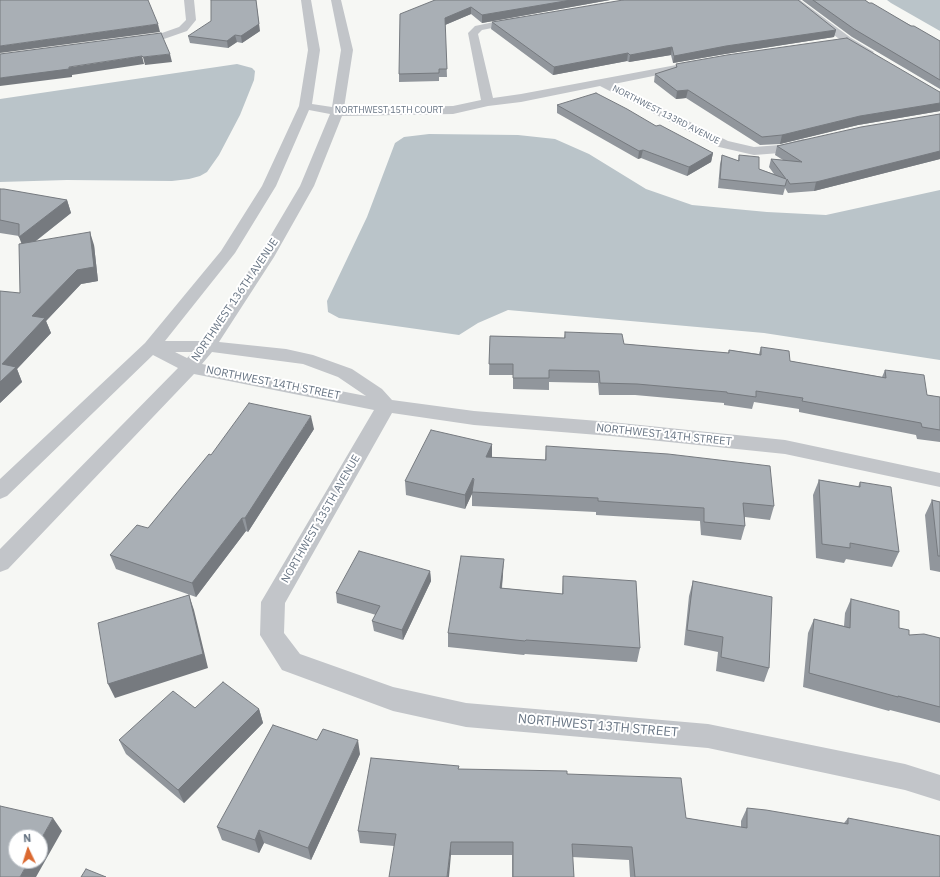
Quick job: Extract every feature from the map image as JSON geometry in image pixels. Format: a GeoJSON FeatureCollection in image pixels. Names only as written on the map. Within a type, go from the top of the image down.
{"type":"FeatureCollection","features":[{"type":"Feature","properties":{"kind":"street"},"geometry":{"type":"LineString","coordinates":[[125,41],[164,36],[183,29],[191,20],[189,0]]}},
{"type":"Feature","properties":{"kind":"street"},"geometry":{"type":"LineString","coordinates":[[0,491],[151,347],[227,252],[269,186],[305,106],[314,50],[306,0]]}},
{"type":"Feature","properties":{"kind":"street","name":"NORTHWEST 136TH AVENUE"},"geometry":{"type":"LineString","coordinates":[[0,562],[190,367],[207,346],[266,257],[307,186],[338,107],[347,50],[336,0]]}},
{"type":"Feature","properties":{"kind":"street"},"geometry":{"type":"LineString","coordinates":[[794,0],[847,40],[881,59]]}},
{"type":"Feature","properties":{"kind":"street"},"geometry":{"type":"LineString","coordinates":[[488,102],[473,33],[479,28],[529,18]]}},
{"type":"Feature","properties":{"kind":"street"},"geometry":{"type":"LineString","coordinates":[[832,42],[847,40]]}},
{"type":"Feature","properties":{"kind":"street","name":"NORTHWEST 15TH COURT"},"geometry":{"type":"LineString","coordinates":[[305,106],[453,110],[488,102],[521,98],[717,60]]}},
{"type":"Feature","properties":{"kind":"street","name":"NORTHWEST 133RD AVENUE"},"geometry":{"type":"LineString","coordinates":[[601,82],[724,144],[754,151],[780,149],[815,140]]}},
{"type":"Feature","properties":{"kind":"street","name":"NORTHWEST 14TH STREET"},"geometry":{"type":"LineString","coordinates":[[151,347],[207,346],[286,355],[326,365],[360,382],[386,406]]}},
{"type":"Feature","properties":{"kind":"street","name":"NORTHWEST 14TH STREET"},"geometry":{"type":"LineString","coordinates":[[151,347],[190,367],[386,406],[474,418],[610,429],[785,447],[940,480]]}},
{"type":"Feature","properties":{"kind":"street","name":"NORTHWEST 135TH AVENUE"},"geometry":{"type":"LineString","coordinates":[[272,635],[273,602],[386,406]]}},
{"type":"Feature","properties":{"kind":"street","name":"NORTHWEST 13TH STREET"},"geometry":{"type":"LineString","coordinates":[[272,635],[291,662],[393,699],[466,715],[708,736],[905,777],[940,788]]}},
{"type":"Feature","properties":{"kind":"shaded area"},"geometry":{"type":"Polygon","coordinates":[[[887,0],[940,0],[940,31],[891,3],[887,0]]]}},
{"type":"Feature","properties":{"kind":"shaded area"},"geometry":{"type":"Polygon","coordinates":[[[237,64],[252,68],[255,71],[254,80],[240,115],[219,155],[207,172],[200,176],[172,181],[67,180],[0,182],[0,99],[237,64]]]}},
{"type":"Feature","properties":{"kind":"shaded area"},"geometry":{"type":"Polygon","coordinates":[[[429,134],[518,135],[555,139],[589,154],[646,189],[692,205],[767,212],[826,215],[940,190],[940,360],[764,333],[508,310],[478,323],[459,335],[339,318],[328,312],[327,301],[367,217],[395,143],[404,137],[429,134]]]}},
{"type":"Feature","properties":{"kind":"building"},"geometry":{"type":"Polygon","coordinates":[[[0,0],[148,0],[158,24],[0,46],[0,0]]]}},
{"type":"Feature","properties":{"kind":"building"},"geometry":{"type":"Polygon","coordinates":[[[211,0],[256,0],[259,24],[241,36],[235,35],[227,41],[188,36],[211,21],[211,0]]]}},
{"type":"Feature","properties":{"kind":"building"},"geometry":{"type":"Polygon","coordinates":[[[435,0],[571,0],[482,15],[471,7],[445,18],[447,69],[439,69],[439,73],[399,74],[400,14],[435,0]]]}},
{"type":"Feature","properties":{"kind":"building"},"geometry":{"type":"Polygon","coordinates":[[[623,0],[798,0],[836,30],[726,46],[674,56],[672,47],[630,55],[628,53],[554,67],[492,22],[623,0]]]}},
{"type":"Feature","properties":{"kind":"building"},"geometry":{"type":"Polygon","coordinates":[[[813,0],[865,0],[940,41],[940,80],[854,29],[813,0]]]}},
{"type":"Feature","properties":{"kind":"building"},"geometry":{"type":"Polygon","coordinates":[[[161,33],[170,54],[142,56],[69,67],[69,69],[0,78],[0,54],[161,33]]]}},
{"type":"Feature","properties":{"kind":"building"},"geometry":{"type":"Polygon","coordinates":[[[847,38],[940,92],[940,103],[860,116],[782,135],[762,137],[688,90],[677,91],[655,74],[677,67],[676,64],[727,55],[847,38]]]}},
{"type":"Feature","properties":{"kind":"building"},"geometry":{"type":"Polygon","coordinates":[[[596,93],[656,126],[660,125],[713,153],[689,167],[643,150],[639,151],[557,105],[596,93]]]}},
{"type":"Feature","properties":{"kind":"building"},"geometry":{"type":"Polygon","coordinates":[[[940,114],[940,151],[816,182],[790,184],[787,179],[785,186],[720,179],[722,155],[739,161],[739,155],[759,157],[759,169],[786,179],[771,159],[802,162],[777,146],[861,127],[940,114]]]}},
{"type":"Feature","properties":{"kind":"building"},"geometry":{"type":"Polygon","coordinates":[[[0,189],[67,200],[19,237],[19,224],[0,220],[0,189]]]}},
{"type":"Feature","properties":{"kind":"building"},"geometry":{"type":"Polygon","coordinates":[[[90,232],[94,267],[77,270],[32,316],[45,318],[2,364],[16,367],[0,382],[0,291],[20,293],[19,244],[90,232]]]}},
{"type":"Feature","properties":{"kind":"building"},"geometry":{"type":"Polygon","coordinates":[[[565,332],[622,334],[624,344],[729,353],[729,350],[761,355],[761,347],[789,351],[790,361],[886,378],[885,370],[924,375],[927,395],[940,397],[940,430],[922,427],[921,423],[802,401],[803,398],[756,391],[756,397],[727,392],[637,384],[600,383],[599,371],[549,370],[549,378],[513,378],[513,364],[489,364],[490,336],[565,338],[565,332]]]}},
{"type":"Feature","properties":{"kind":"building"},"geometry":{"type":"Polygon","coordinates":[[[249,403],[311,416],[245,518],[242,518],[192,583],[110,555],[137,525],[148,528],[209,454],[211,455],[249,403]]]}},
{"type":"Feature","properties":{"kind":"building"},"geometry":{"type":"Polygon","coordinates":[[[431,430],[492,444],[486,457],[546,460],[546,446],[668,454],[770,466],[774,506],[743,503],[745,526],[704,522],[704,508],[598,501],[598,498],[472,492],[473,478],[465,495],[405,481],[431,430]]]}},
{"type":"Feature","properties":{"kind":"building"},"geometry":{"type":"Polygon","coordinates":[[[819,480],[860,487],[860,482],[891,487],[899,552],[850,543],[850,548],[822,544],[819,480]]]}},
{"type":"Feature","properties":{"kind":"building"},"geometry":{"type":"Polygon","coordinates":[[[932,500],[940,502],[940,556],[938,556],[932,500]]]}},
{"type":"Feature","properties":{"kind":"building"},"geometry":{"type":"Polygon","coordinates":[[[359,551],[430,571],[402,630],[372,621],[380,606],[336,593],[359,551]]]}},
{"type":"Feature","properties":{"kind":"building"},"geometry":{"type":"Polygon","coordinates":[[[461,556],[504,559],[500,588],[563,594],[563,576],[636,581],[640,648],[525,641],[448,633],[461,556]]]}},
{"type":"Feature","properties":{"kind":"building"},"geometry":{"type":"Polygon","coordinates":[[[693,581],[772,597],[769,668],[721,657],[723,637],[687,630],[693,581]]]}},
{"type":"Feature","properties":{"kind":"building"},"geometry":{"type":"Polygon","coordinates":[[[189,595],[203,654],[108,684],[98,623],[189,595]]]}},
{"type":"Feature","properties":{"kind":"building"},"geometry":{"type":"Polygon","coordinates":[[[851,599],[899,611],[899,628],[909,630],[909,635],[924,634],[940,638],[940,707],[809,673],[814,619],[850,628],[851,599]]]}},
{"type":"Feature","properties":{"kind":"building"},"geometry":{"type":"Polygon","coordinates":[[[223,682],[259,709],[178,790],[119,740],[173,691],[195,708],[223,682]]]}},
{"type":"Feature","properties":{"kind":"building"},"geometry":{"type":"Polygon","coordinates":[[[273,725],[317,740],[323,729],[358,740],[308,848],[259,830],[255,840],[217,827],[273,725]]]}},
{"type":"Feature","properties":{"kind":"building"},"geometry":{"type":"Polygon","coordinates":[[[371,758],[459,766],[458,769],[567,771],[567,774],[681,778],[686,818],[747,828],[747,808],[848,824],[848,818],[940,836],[940,877],[635,877],[632,847],[572,844],[574,877],[513,877],[513,842],[451,842],[447,877],[389,877],[396,834],[358,831],[371,758]]]}},
{"type":"Feature","properties":{"kind":"building"},"geometry":{"type":"Polygon","coordinates":[[[0,806],[53,818],[47,829],[8,829],[8,869],[24,869],[20,877],[0,877],[0,806]]]}},
{"type":"Feature","properties":{"kind":"building"},"geometry":{"type":"Polygon","coordinates":[[[86,869],[106,877],[81,877],[86,869]]]}}]}
